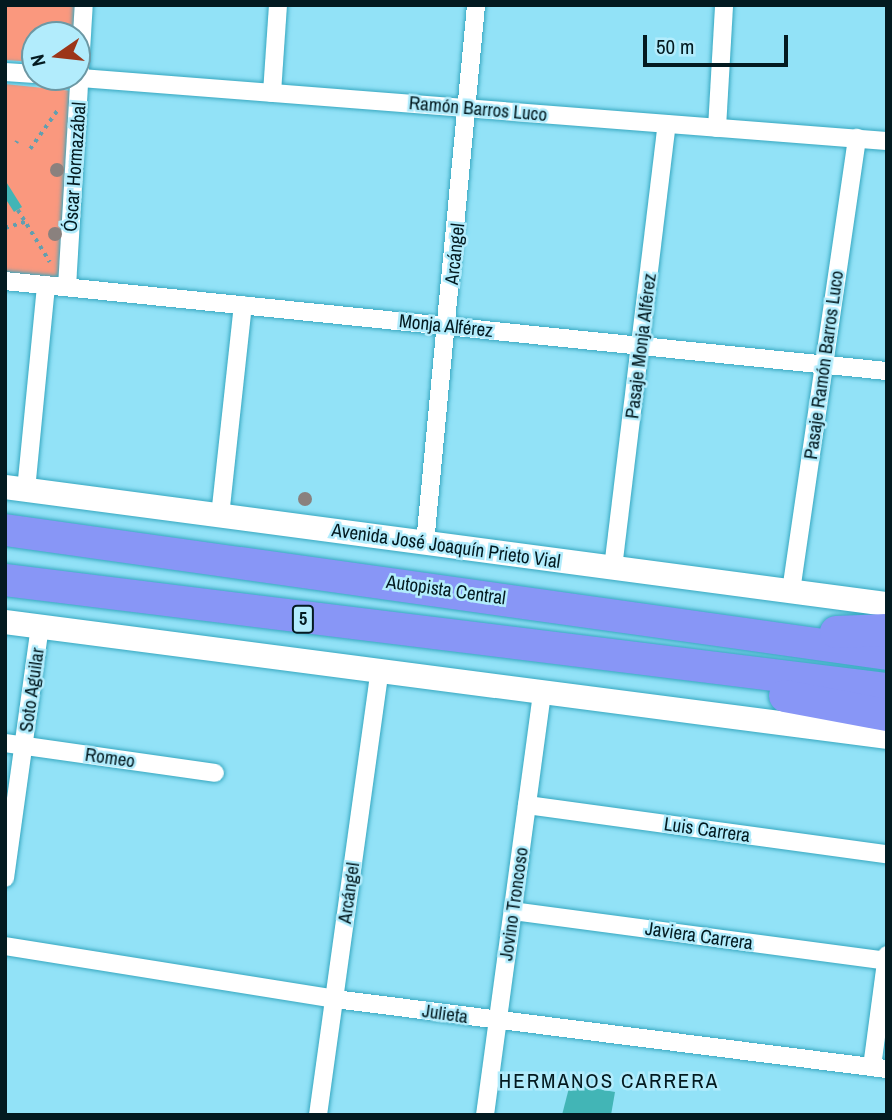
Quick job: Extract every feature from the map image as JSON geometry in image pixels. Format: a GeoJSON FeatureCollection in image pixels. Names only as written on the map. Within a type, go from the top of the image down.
{"type":"FeatureCollection","features":[{"type":"Feature","properties":{"kind":"highway","name":"Autopista Central"},"geometry":{"type":"LineString","coordinates":[[5,530],[887,654]]}},
{"type":"Feature","properties":{"kind":"highway","name":"5"},"geometry":{"type":"LineString","coordinates":[[5,580],[887,689]]}},
{"type":"Feature","properties":{"kind":"highway"},"geometry":{"type":"LineString","coordinates":[[766,637],[887,630]]}},
{"type":"Feature","properties":{"kind":"highway"},"geometry":{"type":"LineString","coordinates":[[662,663],[887,715]]}},
{"type":"Feature","properties":{"kind":"main road","name":"Avenida José Joaquín Prieto Vial"},"geometry":{"type":"LineString","coordinates":[[16,488],[887,604]]}},
{"type":"Feature","properties":{"kind":"main road"},"geometry":{"type":"LineString","coordinates":[[5,622],[887,737]]}},
{"type":"Feature","properties":{"kind":"street"},"geometry":{"type":"LineString","coordinates":[[272,93],[278,5]]}},
{"type":"Feature","properties":{"kind":"street","name":"Arcángel"},"geometry":{"type":"LineString","coordinates":[[425,544],[471,109],[476,5]]}},
{"type":"Feature","properties":{"kind":"street"},"geometry":{"type":"LineString","coordinates":[[717,128],[724,5]]}},
{"type":"Feature","properties":{"kind":"street","name":"Ramón Barros Luco"},"geometry":{"type":"LineString","coordinates":[[91,79],[887,141]]}},
{"type":"Feature","properties":{"kind":"street","name":"Óscar Hormazábal"},"geometry":{"type":"LineString","coordinates":[[67,287],[75,91]]}},
{"type":"Feature","properties":{"kind":"street","name":"Pasaje Monja Alférez"},"geometry":{"type":"LineString","coordinates":[[613,568],[667,124]]}},
{"type":"Feature","properties":{"kind":"street","name":"Pasaje Ramón Barros Luco"},"geometry":{"type":"LineString","coordinates":[[791,591],[857,138]]}},
{"type":"Feature","properties":{"kind":"street"},"geometry":{"type":"LineString","coordinates":[[16,488],[50,277]]}},
{"type":"Feature","properties":{"kind":"street","name":"Monja Alférez"},"geometry":{"type":"LineString","coordinates":[[5,281],[50,277],[67,287],[887,370]]}},
{"type":"Feature","properties":{"kind":"street"},"geometry":{"type":"LineString","coordinates":[[220,516],[243,305]]}},
{"type":"Feature","properties":{"kind":"street","name":"Soto Aguilar"},"geometry":{"type":"LineString","coordinates":[[5,878],[40,626]]}},
{"type":"Feature","properties":{"kind":"street","name":"Arcángel"},"geometry":{"type":"LineString","coordinates":[[318,1115],[380,671]]}},
{"type":"Feature","properties":{"kind":"street","name":"Jovino Troncoso"},"geometry":{"type":"LineString","coordinates":[[485,1115],[542,694]]}},
{"type":"Feature","properties":{"kind":"street","name":"Romeo"},"geometry":{"type":"LineString","coordinates":[[5,743],[215,773]]}},
{"type":"Feature","properties":{"kind":"street","name":"Luis Carrera"},"geometry":{"type":"LineString","coordinates":[[527,805],[887,854]]}},
{"type":"Feature","properties":{"kind":"street","name":"Javiera Carrera"},"geometry":{"type":"LineString","coordinates":[[513,911],[886,958]]}},
{"type":"Feature","properties":{"kind":"street","name":"Julieta"},"geometry":{"type":"LineString","coordinates":[[5,946],[335,999],[879,1068]]}},
{"type":"Feature","properties":{"kind":"street"},"geometry":{"type":"LineString","coordinates":[[879,1068],[886,958]]}},
{"type":"Feature","properties":{"kind":"path"},"geometry":{"type":"LineString","coordinates":[[30,149],[61,105]]}},
{"type":"Feature","properties":{"kind":"path"},"geometry":{"type":"LineString","coordinates":[[18,210],[50,277]]}},
{"type":"Feature","properties":{"kind":"path"},"geometry":{"type":"LineString","coordinates":[[5,228],[25,222]]}},
{"type":"Feature","properties":{"kind":"shaded area"},"geometry":{"type":"Polygon","coordinates":[[[5,5],[76,5],[76,21],[21,21],[21,61],[5,60],[5,5]]]}},
{"type":"Feature","properties":{"kind":"shaded area"},"geometry":{"type":"Polygon","coordinates":[[[5,84],[21,86],[21,91],[82,92],[62,284],[5,278],[5,84]]]}},
{"type":"Feature","properties":{"kind":"building"},"geometry":{"type":"Polygon","coordinates":[[[5,180],[22,207],[14,212],[5,198],[5,180]]]}},
{"type":"Feature","properties":{"kind":"building"},"geometry":{"type":"Polygon","coordinates":[[[570,1084],[615,1092],[611,1115],[562,1115],[570,1084]]]}},
{"type":"Feature","properties":{"kind":"district","name":"HERMANOS CARRERA"},"geometry":{"type":"Point","coordinates":[609,1081]}}]}
